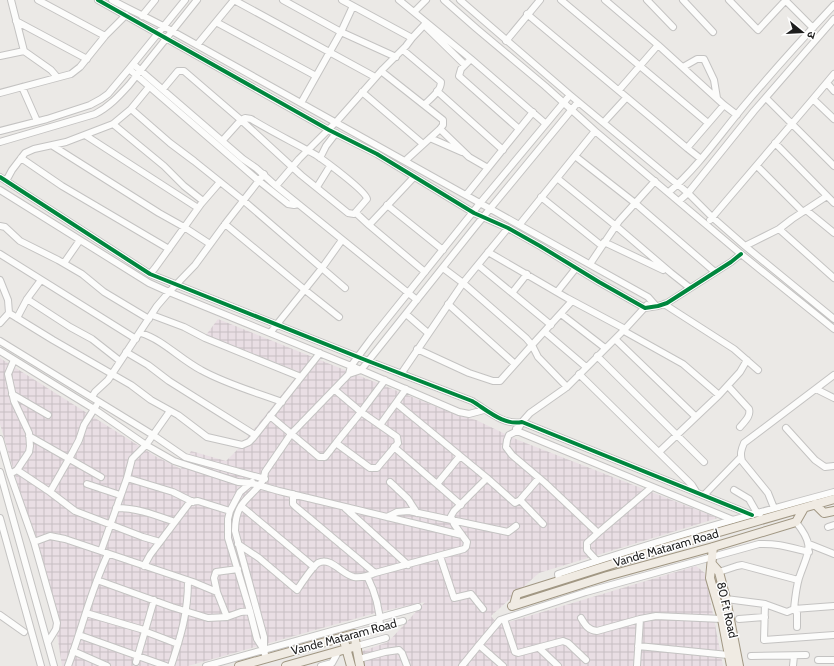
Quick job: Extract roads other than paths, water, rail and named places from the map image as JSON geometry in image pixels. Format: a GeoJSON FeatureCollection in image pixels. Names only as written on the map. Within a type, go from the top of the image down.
{"type":"FeatureCollection","features":[{"type":"Feature","properties":{"kind":"main road","name":"Vande Mataram Road"},"geometry":{"type":"LineString","coordinates":[[513,606],[517,594],[559,580],[834,499]]}},
{"type":"Feature","properties":{"kind":"main road"},"geometry":{"type":"LineString","coordinates":[[816,504],[824,513],[834,511]]}},
{"type":"Feature","properties":{"kind":"main road"},"geometry":{"type":"LineString","coordinates":[[796,522],[804,508]]}},
{"type":"Feature","properties":{"kind":"main road","name":"Vande Mataram Road"},"geometry":{"type":"LineString","coordinates":[[513,606],[607,576],[713,547],[796,522]]}},
{"type":"Feature","properties":{"kind":"main road"},"geometry":{"type":"LineString","coordinates":[[712,560],[713,547]]}},
{"type":"Feature","properties":{"kind":"main road","name":"80 Ft Road"},"geometry":{"type":"LineString","coordinates":[[712,560],[719,572],[726,599],[739,666]]}},
{"type":"Feature","properties":{"kind":"main road","name":"80 Ft Road"},"geometry":{"type":"LineString","coordinates":[[712,560],[710,578],[722,619],[731,666]]}},
{"type":"Feature","properties":{"kind":"main road","name":"Vande Mataram Road"},"geometry":{"type":"LineString","coordinates":[[239,666],[354,634]]}},
{"type":"Feature","properties":{"kind":"main road"},"geometry":{"type":"LineString","coordinates":[[354,634],[359,663]]}},
{"type":"Feature","properties":{"kind":"main road"},"geometry":{"type":"LineString","coordinates":[[343,637],[351,666]]}},
{"type":"Feature","properties":{"kind":"main road","name":"Vande Mataram Road"},"geometry":{"type":"LineString","coordinates":[[286,666],[356,646]]}},
{"type":"Feature","properties":{"kind":"street"},"geometry":{"type":"LineString","coordinates":[[11,0],[24,50],[51,70],[57,77]]}},
{"type":"Feature","properties":{"kind":"street"},"geometry":{"type":"LineString","coordinates":[[38,0],[105,36]]}},
{"type":"Feature","properties":{"kind":"street"},"geometry":{"type":"LineString","coordinates":[[98,0],[126,14],[158,34],[329,130],[377,154],[474,212],[508,228],[645,308],[664,304],[731,262],[741,254]]}},
{"type":"Feature","properties":{"kind":"street"},"geometry":{"type":"LineString","coordinates":[[112,0],[163,26],[467,194],[651,299],[656,306]]}},
{"type":"Feature","properties":{"kind":"street"},"geometry":{"type":"LineString","coordinates":[[142,16],[155,0]]}},
{"type":"Feature","properties":{"kind":"street"},"geometry":{"type":"LineString","coordinates":[[0,131],[90,105],[101,99],[108,94],[134,64],[184,0]]}},
{"type":"Feature","properties":{"kind":"street"},"geometry":{"type":"LineString","coordinates":[[0,142],[96,114],[104,110],[121,95],[197,0]]}},
{"type":"Feature","properties":{"kind":"street"},"geometry":{"type":"LineString","coordinates":[[197,45],[234,0],[376,77]]}},
{"type":"Feature","properties":{"kind":"street"},"geometry":{"type":"LineString","coordinates":[[283,0],[341,32],[396,56]]}},
{"type":"Feature","properties":{"kind":"street"},"geometry":{"type":"LineString","coordinates":[[342,0],[412,38]]}},
{"type":"Feature","properties":{"kind":"street"},"geometry":{"type":"LineString","coordinates":[[398,0],[414,12],[465,65]]}},
{"type":"Feature","properties":{"kind":"street"},"geometry":{"type":"LineString","coordinates":[[414,12],[426,0]]}},
{"type":"Feature","properties":{"kind":"street"},"geometry":{"type":"LineString","coordinates":[[444,0],[654,181],[834,329]]}},
{"type":"Feature","properties":{"kind":"street"},"geometry":{"type":"LineString","coordinates":[[460,0],[578,102],[688,193],[712,217],[745,246],[834,319]]}},
{"type":"Feature","properties":{"kind":"street"},"geometry":{"type":"LineString","coordinates":[[506,41],[540,0]]}},
{"type":"Feature","properties":{"kind":"street"},"geometry":{"type":"LineString","coordinates":[[560,0],[708,123]]}},
{"type":"Feature","properties":{"kind":"street"},"geometry":{"type":"LineString","coordinates":[[605,0],[737,115]]}},
{"type":"Feature","properties":{"kind":"street"},"geometry":{"type":"LineString","coordinates":[[647,0],[673,27]]}},
{"type":"Feature","properties":{"kind":"street"},"geometry":{"type":"LineString","coordinates":[[692,0],[685,2],[713,32]]}},
{"type":"Feature","properties":{"kind":"street"},"geometry":{"type":"LineString","coordinates":[[729,0],[758,30],[785,0],[813,28]]}},
{"type":"Feature","properties":{"kind":"street"},"geometry":{"type":"LineString","coordinates":[[669,192],[678,185],[701,159],[804,37],[834,5]]}},
{"type":"Feature","properties":{"kind":"street"},"geometry":{"type":"LineString","coordinates":[[301,103],[341,32],[353,6]]}},
{"type":"Feature","properties":{"kind":"street"},"geometry":{"type":"LineString","coordinates":[[0,93],[71,74],[80,67],[105,36],[126,14]]}},
{"type":"Feature","properties":{"kind":"street"},"geometry":{"type":"LineString","coordinates":[[527,14],[701,159]]}},
{"type":"Feature","properties":{"kind":"street"},"geometry":{"type":"LineString","coordinates":[[679,201],[688,193],[766,98],[834,19]]}},
{"type":"Feature","properties":{"kind":"street"},"geometry":{"type":"LineString","coordinates":[[16,21],[87,59]]}},
{"type":"Feature","properties":{"kind":"street"},"geometry":{"type":"LineString","coordinates":[[216,22],[316,76]]}},
{"type":"Feature","properties":{"kind":"street"},"geometry":{"type":"LineString","coordinates":[[276,186],[292,166],[329,130],[425,24]]}},
{"type":"Feature","properties":{"kind":"street"},"geometry":{"type":"LineString","coordinates":[[425,24],[471,59],[546,124]]}},
{"type":"Feature","properties":{"kind":"street"},"geometry":{"type":"LineString","coordinates":[[804,37],[812,44]]}},
{"type":"Feature","properties":{"kind":"street"},"geometry":{"type":"LineString","coordinates":[[619,90],[658,45]]}},
{"type":"Feature","properties":{"kind":"street"},"geometry":{"type":"LineString","coordinates":[[0,56],[24,50]]}},
{"type":"Feature","properties":{"kind":"street"},"geometry":{"type":"LineString","coordinates":[[403,50],[440,80],[441,87],[438,92],[424,104]]}},
{"type":"Feature","properties":{"kind":"street"},"geometry":{"type":"LineString","coordinates":[[471,59],[461,69],[459,76],[519,129]]}},
{"type":"Feature","properties":{"kind":"street"},"geometry":{"type":"LineString","coordinates":[[683,67],[696,60],[704,59],[714,80],[717,98]]}},
{"type":"Feature","properties":{"kind":"street"},"geometry":{"type":"LineString","coordinates":[[134,64],[264,174],[276,186],[407,294],[417,300]]}},
{"type":"Feature","properties":{"kind":"street"},"geometry":{"type":"LineString","coordinates":[[129,69],[259,181],[288,204],[298,204]]}},
{"type":"Feature","properties":{"kind":"street"},"geometry":{"type":"LineString","coordinates":[[163,89],[177,72],[180,70],[184,71],[241,120],[292,166],[348,213],[353,215],[365,202],[367,196],[320,158],[251,119],[245,118],[241,120],[222,140]]}},
{"type":"Feature","properties":{"kind":"street"},"geometry":{"type":"LineString","coordinates":[[381,71],[443,120],[444,124],[440,129],[406,160]]}},
{"type":"Feature","properties":{"kind":"street"},"geometry":{"type":"LineString","coordinates":[[706,224],[834,74]]}},
{"type":"Feature","properties":{"kind":"street"},"geometry":{"type":"LineString","coordinates":[[827,83],[834,91]]}},
{"type":"Feature","properties":{"kind":"street"},"geometry":{"type":"LineString","coordinates":[[22,87],[37,121]]}},
{"type":"Feature","properties":{"kind":"street"},"geometry":{"type":"LineString","coordinates":[[149,87],[131,109],[113,124],[54,146],[34,149],[25,153],[3,179],[150,274],[357,357],[472,401],[484,410],[514,424],[522,422],[696,492],[754,514],[770,518]]}},
{"type":"Feature","properties":{"kind":"street"},"geometry":{"type":"LineString","coordinates":[[362,92],[423,144]]}},
{"type":"Feature","properties":{"kind":"street"},"geometry":{"type":"LineString","coordinates":[[438,92],[503,150]]}},
{"type":"Feature","properties":{"kind":"street"},"geometry":{"type":"LineString","coordinates":[[266,659],[264,637],[235,531],[235,522],[241,506],[259,485],[291,434],[349,374],[351,366],[357,357],[481,202],[570,95]]}},
{"type":"Feature","properties":{"kind":"street"},"geometry":{"type":"LineString","coordinates":[[604,122],[626,98]]}},
{"type":"Feature","properties":{"kind":"street"},"geometry":{"type":"LineString","coordinates":[[766,98],[834,166]]}},
{"type":"Feature","properties":{"kind":"street"},"geometry":{"type":"LineString","coordinates":[[813,99],[834,119]]}},
{"type":"Feature","properties":{"kind":"street"},"geometry":{"type":"LineString","coordinates":[[349,374],[361,370],[483,217],[578,102]]}},
{"type":"Feature","properties":{"kind":"street"},"geometry":{"type":"LineString","coordinates":[[686,148],[724,105]]}},
{"type":"Feature","properties":{"kind":"street"},"geometry":{"type":"LineString","coordinates":[[131,109],[170,143],[244,201],[345,288]]}},
{"type":"Feature","properties":{"kind":"street"},"geometry":{"type":"LineString","coordinates":[[467,194],[533,112]]}},
{"type":"Feature","properties":{"kind":"street"},"geometry":{"type":"LineString","coordinates":[[113,124],[164,166],[184,186],[203,201]]}},
{"type":"Feature","properties":{"kind":"street"},"geometry":{"type":"LineString","coordinates":[[440,129],[465,153]]}},
{"type":"Feature","properties":{"kind":"street"},"geometry":{"type":"LineString","coordinates":[[520,224],[595,131]]}},
{"type":"Feature","properties":{"kind":"street"},"geometry":{"type":"LineString","coordinates":[[320,158],[336,133]]}},
{"type":"Feature","properties":{"kind":"street"},"geometry":{"type":"LineString","coordinates":[[85,135],[198,208]]}},
{"type":"Feature","properties":{"kind":"street"},"geometry":{"type":"LineString","coordinates":[[430,138],[465,153],[488,168]]}},
{"type":"Feature","properties":{"kind":"street"},"geometry":{"type":"LineString","coordinates":[[775,143],[834,203]]}},
{"type":"Feature","properties":{"kind":"street"},"geometry":{"type":"LineString","coordinates":[[54,146],[210,244]]}},
{"type":"Feature","properties":{"kind":"street"},"geometry":{"type":"LineString","coordinates":[[575,156],[635,203],[715,272]]}},
{"type":"Feature","properties":{"kind":"street"},"geometry":{"type":"LineString","coordinates":[[21,158],[62,186],[169,249]]}},
{"type":"Feature","properties":{"kind":"street"},"geometry":{"type":"LineString","coordinates":[[317,187],[330,166]]}},
{"type":"Feature","properties":{"kind":"street"},"geometry":{"type":"LineString","coordinates":[[757,166],[805,211],[834,233]]}},
{"type":"Feature","properties":{"kind":"street"},"geometry":{"type":"LineString","coordinates":[[92,397],[95,392],[108,380],[169,292],[195,266],[225,224],[264,174]]}},
{"type":"Feature","properties":{"kind":"street"},"geometry":{"type":"LineString","coordinates":[[369,225],[414,177]]}},
{"type":"Feature","properties":{"kind":"street"},"geometry":{"type":"LineString","coordinates":[[556,178],[690,288]]}},
{"type":"Feature","properties":{"kind":"street"},"geometry":{"type":"LineString","coordinates":[[590,264],[616,226],[654,181]]}},
{"type":"Feature","properties":{"kind":"street"},"geometry":{"type":"LineString","coordinates":[[150,274],[156,268],[203,201],[220,182]]}},
{"type":"Feature","properties":{"kind":"street"},"geometry":{"type":"LineString","coordinates":[[0,190],[149,283],[459,412],[469,414],[484,410]]}},
{"type":"Feature","properties":{"kind":"street"},"geometry":{"type":"LineString","coordinates":[[745,246],[779,229],[827,196]]}},
{"type":"Feature","properties":{"kind":"street"},"geometry":{"type":"LineString","coordinates":[[541,197],[603,244],[671,273]]}},
{"type":"Feature","properties":{"kind":"street"},"geometry":{"type":"LineString","coordinates":[[388,205],[443,250]]}},
{"type":"Feature","properties":{"kind":"street"},"geometry":{"type":"LineString","coordinates":[[356,213],[425,272]]}},
{"type":"Feature","properties":{"kind":"street"},"geometry":{"type":"LineString","coordinates":[[225,224],[339,317]]}},
{"type":"Feature","properties":{"kind":"street"},"geometry":{"type":"LineString","coordinates":[[0,226],[5,227],[20,241],[64,263],[82,274],[110,296],[151,317],[184,327],[205,338],[301,377]]}},
{"type":"Feature","properties":{"kind":"street"},"geometry":{"type":"LineString","coordinates":[[401,374],[463,283],[508,228]]}},
{"type":"Feature","properties":{"kind":"street"},"geometry":{"type":"LineString","coordinates":[[779,229],[834,278]]}},
{"type":"Feature","properties":{"kind":"street"},"geometry":{"type":"LineString","coordinates":[[64,263],[80,240]]}},
{"type":"Feature","properties":{"kind":"street"},"geometry":{"type":"LineString","coordinates":[[270,333],[305,290],[342,240]]}},
{"type":"Feature","properties":{"kind":"street"},"geometry":{"type":"LineString","coordinates":[[488,252],[683,364],[719,395]]}},
{"type":"Feature","properties":{"kind":"street"},"geometry":{"type":"LineString","coordinates":[[0,254],[136,339]]}},
{"type":"Feature","properties":{"kind":"street"},"geometry":{"type":"LineString","coordinates":[[478,265],[551,325]]}},
{"type":"Feature","properties":{"kind":"street"},"geometry":{"type":"LineString","coordinates":[[443,268],[463,283],[526,338],[532,345],[538,357],[567,387]]}},
{"type":"Feature","properties":{"kind":"street"},"geometry":{"type":"LineString","coordinates":[[557,292],[576,268]]}},
{"type":"Feature","properties":{"kind":"street"},"geometry":{"type":"LineString","coordinates":[[512,293],[527,274]]}},
{"type":"Feature","properties":{"kind":"street"},"geometry":{"type":"LineString","coordinates":[[0,280],[8,300],[9,313],[0,323]]}},
{"type":"Feature","properties":{"kind":"street"},"geometry":{"type":"LineString","coordinates":[[17,318],[41,280]]}},
{"type":"Feature","properties":{"kind":"street"},"geometry":{"type":"LineString","coordinates":[[598,533],[508,451],[506,447],[507,440],[510,435],[517,431],[522,422],[530,413],[567,387],[645,308],[651,299]]}},
{"type":"Feature","properties":{"kind":"street"},"geometry":{"type":"LineString","coordinates":[[27,300],[92,339],[120,361]]}},
{"type":"Feature","properties":{"kind":"street"},"geometry":{"type":"LineString","coordinates":[[417,349],[469,373],[493,381],[500,381],[572,301]]}},
{"type":"Feature","properties":{"kind":"street"},"geometry":{"type":"LineString","coordinates":[[448,304],[515,364]]}},
{"type":"Feature","properties":{"kind":"street"},"geometry":{"type":"LineString","coordinates":[[664,304],[734,349],[758,370]]}},
{"type":"Feature","properties":{"kind":"street"},"geometry":{"type":"LineString","coordinates":[[9,313],[131,385],[207,437],[242,445],[249,442],[255,435],[320,353]]}},
{"type":"Feature","properties":{"kind":"street"},"geometry":{"type":"LineString","coordinates":[[406,314],[428,333]]}},
{"type":"Feature","properties":{"kind":"street"},"geometry":{"type":"LineString","coordinates":[[561,314],[605,348]]}},
{"type":"Feature","properties":{"kind":"street"},"geometry":{"type":"LineString","coordinates":[[545,332],[586,367]]}},
{"type":"Feature","properties":{"kind":"street"},"geometry":{"type":"LineString","coordinates":[[141,333],[151,336],[190,364],[213,376],[282,402]]}},
{"type":"Feature","properties":{"kind":"street"},"geometry":{"type":"LineString","coordinates":[[615,338],[696,417]]}},
{"type":"Feature","properties":{"kind":"street"},"geometry":{"type":"LineString","coordinates":[[0,341],[154,435],[185,457],[255,476],[265,476]]}},
{"type":"Feature","properties":{"kind":"street"},"geometry":{"type":"LineString","coordinates":[[0,351],[94,409],[146,445],[184,465],[238,482],[251,483],[462,535]]}},
{"type":"Feature","properties":{"kind":"street"},"geometry":{"type":"LineString","coordinates":[[126,352],[255,435]]}},
{"type":"Feature","properties":{"kind":"street"},"geometry":{"type":"LineString","coordinates":[[597,356],[704,462]]}},
{"type":"Feature","properties":{"kind":"street"},"geometry":{"type":"LineString","coordinates":[[10,474],[18,470],[29,452],[30,446],[29,436],[14,401],[8,374],[14,360]]}},
{"type":"Feature","properties":{"kind":"street"},"geometry":{"type":"LineString","coordinates":[[659,452],[728,386],[740,372],[747,360]]}},
{"type":"Feature","properties":{"kind":"street"},"geometry":{"type":"LineString","coordinates":[[579,374],[692,485],[696,492]]}},
{"type":"Feature","properties":{"kind":"street"},"geometry":{"type":"LineString","coordinates":[[774,508],[768,493],[742,461],[741,457],[744,443],[834,375]]}},
{"type":"Feature","properties":{"kind":"street"},"geometry":{"type":"LineString","coordinates":[[270,416],[322,458],[325,457],[385,380]]}},
{"type":"Feature","properties":{"kind":"street"},"geometry":{"type":"LineString","coordinates":[[728,386],[750,412],[750,415],[740,427]]}},
{"type":"Feature","properties":{"kind":"street"},"geometry":{"type":"LineString","coordinates":[[816,389],[834,398]]}},
{"type":"Feature","properties":{"kind":"street"},"geometry":{"type":"LineString","coordinates":[[335,390],[361,412],[397,437],[398,443],[377,468],[374,469],[370,468],[336,443]]}},
{"type":"Feature","properties":{"kind":"street"},"geometry":{"type":"LineString","coordinates":[[380,425],[406,390]]}},
{"type":"Feature","properties":{"kind":"street"},"geometry":{"type":"LineString","coordinates":[[12,394],[48,415]]}},
{"type":"Feature","properties":{"kind":"street"},"geometry":{"type":"LineString","coordinates":[[50,492],[79,440],[84,425],[99,401]]}},
{"type":"Feature","properties":{"kind":"street"},"geometry":{"type":"LineString","coordinates":[[396,403],[487,478],[512,502],[518,502],[539,478]]}},
{"type":"Feature","properties":{"kind":"street"},"geometry":{"type":"LineString","coordinates":[[101,551],[127,478],[132,459],[154,435],[170,411]]}},
{"type":"Feature","properties":{"kind":"street"},"geometry":{"type":"LineString","coordinates":[[514,424],[517,431],[733,520]]}},
{"type":"Feature","properties":{"kind":"street"},"geometry":{"type":"LineString","coordinates":[[786,428],[818,463],[825,467],[834,466]]}},
{"type":"Feature","properties":{"kind":"street"},"geometry":{"type":"LineString","coordinates":[[29,436],[102,477]]}},
{"type":"Feature","properties":{"kind":"street"},"geometry":{"type":"LineString","coordinates":[[0,439],[10,474],[34,542],[57,623],[56,629],[48,642]]}},
{"type":"Feature","properties":{"kind":"street"},"geometry":{"type":"LineString","coordinates":[[394,448],[462,504]]}},
{"type":"Feature","properties":{"kind":"street"},"geometry":{"type":"LineString","coordinates":[[437,484],[460,456]]}},
{"type":"Feature","properties":{"kind":"street"},"geometry":{"type":"LineString","coordinates":[[704,495],[741,457]]}},
{"type":"Feature","properties":{"kind":"street"},"geometry":{"type":"LineString","coordinates":[[18,470],[75,511],[160,542]]}},
{"type":"Feature","properties":{"kind":"street"},"geometry":{"type":"LineString","coordinates":[[0,472],[54,666]]}},
{"type":"Feature","properties":{"kind":"street"},"geometry":{"type":"LineString","coordinates":[[255,476],[251,483],[240,492],[230,511],[228,519],[228,538],[257,639],[264,650]]}},
{"type":"Feature","properties":{"kind":"street"},"geometry":{"type":"LineString","coordinates":[[127,478],[173,492],[193,502]]}},
{"type":"Feature","properties":{"kind":"street"},"geometry":{"type":"LineString","coordinates":[[238,544],[259,558],[297,590],[317,563],[329,562],[350,576],[368,576],[440,556],[466,547],[467,542],[452,521],[451,516],[454,511],[487,478]]}},
{"type":"Feature","properties":{"kind":"street"},"geometry":{"type":"LineString","coordinates":[[390,482],[408,498],[417,513]]}},
{"type":"Feature","properties":{"kind":"street"},"geometry":{"type":"LineString","coordinates":[[87,484],[120,495]]}},
{"type":"Feature","properties":{"kind":"street"},"geometry":{"type":"LineString","coordinates":[[597,561],[587,550],[587,543],[652,487]]}},
{"type":"Feature","properties":{"kind":"street"},"geometry":{"type":"LineString","coordinates":[[734,490],[749,500],[754,514]]}},
{"type":"Feature","properties":{"kind":"street"},"geometry":{"type":"LineString","coordinates":[[690,503],[696,492]]}},
{"type":"Feature","properties":{"kind":"street"},"geometry":{"type":"LineString","coordinates":[[559,580],[558,574],[642,546],[834,492]]}},
{"type":"Feature","properties":{"kind":"street"},"geometry":{"type":"LineString","coordinates":[[293,494],[293,504],[296,507],[375,573]]}},
{"type":"Feature","properties":{"kind":"street"},"geometry":{"type":"LineString","coordinates":[[520,500],[543,524]]}},
{"type":"Feature","properties":{"kind":"street"},"geometry":{"type":"LineString","coordinates":[[144,566],[150,555],[190,502],[198,501],[230,511]]}},
{"type":"Feature","properties":{"kind":"street"},"geometry":{"type":"LineString","coordinates":[[241,506],[314,567]]}},
{"type":"Feature","properties":{"kind":"street"},"geometry":{"type":"LineString","coordinates":[[344,506],[408,565]]}},
{"type":"Feature","properties":{"kind":"street"},"geometry":{"type":"LineString","coordinates":[[116,508],[129,508],[144,511],[175,522]]}},
{"type":"Feature","properties":{"kind":"street"},"geometry":{"type":"LineString","coordinates":[[387,517],[402,511],[508,532],[516,526]]}},
{"type":"Feature","properties":{"kind":"street"},"geometry":{"type":"LineString","coordinates":[[0,518],[41,666]]}},
{"type":"Feature","properties":{"kind":"street"},"geometry":{"type":"LineString","coordinates":[[796,522],[804,532],[809,544],[809,552],[798,580],[794,609],[797,613],[797,627]]}},
{"type":"Feature","properties":{"kind":"street"},"geometry":{"type":"LineString","coordinates":[[34,542],[50,536],[65,539],[217,592]]}},
{"type":"Feature","properties":{"kind":"street"},"geometry":{"type":"LineString","coordinates":[[462,666],[497,623],[512,616],[586,592],[712,560],[759,544],[781,545],[809,552]]}},
{"type":"Feature","properties":{"kind":"street"},"geometry":{"type":"LineString","coordinates":[[809,544],[834,554]]}},
{"type":"Feature","properties":{"kind":"street"},"geometry":{"type":"LineString","coordinates":[[825,551],[834,550]]}},
{"type":"Feature","properties":{"kind":"street"},"geometry":{"type":"LineString","coordinates":[[68,666],[97,580],[108,554]]}},
{"type":"Feature","properties":{"kind":"street"},"geometry":{"type":"LineString","coordinates":[[440,556],[454,598],[471,594],[484,609]]}},
{"type":"Feature","properties":{"kind":"street"},"geometry":{"type":"LineString","coordinates":[[719,572],[742,565],[798,580]]}},
{"type":"Feature","properties":{"kind":"street"},"geometry":{"type":"LineString","coordinates":[[227,617],[217,592],[214,578],[216,572],[238,569]]}},
{"type":"Feature","properties":{"kind":"street"},"geometry":{"type":"LineString","coordinates":[[368,576],[374,592],[380,618],[380,626]]}},
{"type":"Feature","properties":{"kind":"street"},"geometry":{"type":"LineString","coordinates":[[97,580],[208,618],[227,617],[241,612],[250,611]]}},
{"type":"Feature","properties":{"kind":"street"},"geometry":{"type":"LineString","coordinates":[[171,666],[183,628],[188,597],[188,581]]}},
{"type":"Feature","properties":{"kind":"street"},"geometry":{"type":"LineString","coordinates":[[726,599],[765,604],[787,612],[794,609],[834,606]]}},
{"type":"Feature","properties":{"kind":"street"},"geometry":{"type":"LineString","coordinates":[[136,662],[154,600]]}},
{"type":"Feature","properties":{"kind":"street"},"geometry":{"type":"LineString","coordinates":[[765,604],[764,640],[834,635]]}},
{"type":"Feature","properties":{"kind":"street"},"geometry":{"type":"LineString","coordinates":[[512,616],[513,606]]}},
{"type":"Feature","properties":{"kind":"street"},"geometry":{"type":"LineString","coordinates":[[206,666],[418,607]]}},
{"type":"Feature","properties":{"kind":"street"},"geometry":{"type":"LineString","coordinates":[[86,614],[144,631],[178,644]]}},
{"type":"Feature","properties":{"kind":"street"},"geometry":{"type":"LineString","coordinates":[[0,616],[24,632]]}},
{"type":"Feature","properties":{"kind":"street"},"geometry":{"type":"LineString","coordinates":[[581,618],[587,628],[592,631],[656,616],[722,619]]}},
{"type":"Feature","properties":{"kind":"street"},"geometry":{"type":"LineString","coordinates":[[739,619],[765,617]]}},
{"type":"Feature","properties":{"kind":"street"},"geometry":{"type":"LineString","coordinates":[[504,619],[515,652],[518,653],[563,641],[568,643],[586,660]]}},
{"type":"Feature","properties":{"kind":"street"},"geometry":{"type":"LineString","coordinates":[[636,666],[640,619]]}},
{"type":"Feature","properties":{"kind":"street","name":"Vande Mataram Road"},"geometry":{"type":"LineString","coordinates":[[354,634],[403,620]]}},
{"type":"Feature","properties":{"kind":"street"},"geometry":{"type":"LineString","coordinates":[[79,635],[166,666]]}},
{"type":"Feature","properties":{"kind":"street","name":"Vande Mataram Road"},"geometry":{"type":"LineString","coordinates":[[356,646],[386,638]]}},
{"type":"Feature","properties":{"kind":"street"},"geometry":{"type":"LineString","coordinates":[[479,644],[504,666]]}},
{"type":"Feature","properties":{"kind":"street"},"geometry":{"type":"LineString","coordinates":[[638,646],[728,655]]}},
{"type":"Feature","properties":{"kind":"street"},"geometry":{"type":"LineString","coordinates":[[539,648],[558,666]]}},
{"type":"Feature","properties":{"kind":"street"},"geometry":{"type":"LineString","coordinates":[[73,650],[107,666]]}},
{"type":"Feature","properties":{"kind":"street"},"geometry":{"type":"LineString","coordinates":[[359,663],[385,652],[399,650],[402,653],[407,666]]}},
{"type":"Feature","properties":{"kind":"street"},"geometry":{"type":"LineString","coordinates":[[321,666],[332,663],[338,652]]}},
{"type":"Feature","properties":{"kind":"street"},"geometry":{"type":"LineString","coordinates":[[751,656],[806,655]]}},
{"type":"Feature","properties":{"kind":"street"},"geometry":{"type":"LineString","coordinates":[[793,666],[794,656]]}},
{"type":"Feature","properties":{"kind":"street"},"geometry":{"type":"LineString","coordinates":[[818,660],[834,660]]}}]}
